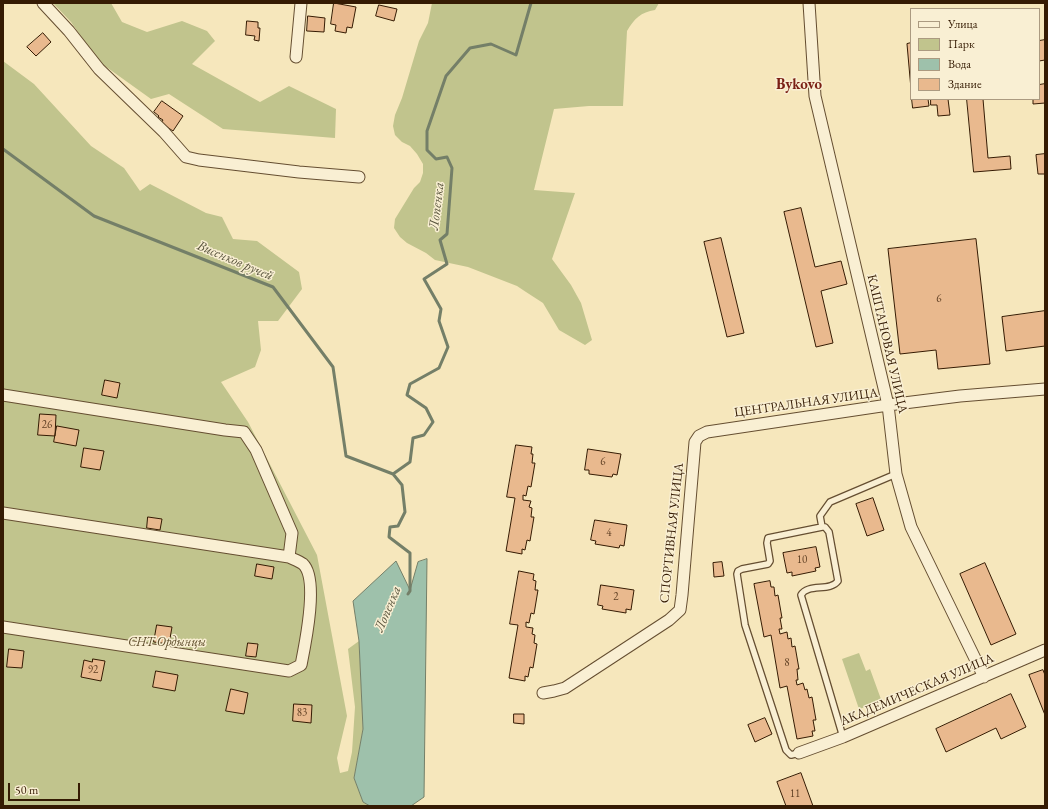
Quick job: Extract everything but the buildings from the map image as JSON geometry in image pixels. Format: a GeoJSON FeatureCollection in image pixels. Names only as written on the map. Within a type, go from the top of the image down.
{"type":"FeatureCollection","features":[{"type":"Feature","properties":{"kind":"street"},"geometry":{"type":"LineString","coordinates":[[43,3],[69,31],[99,68],[164,132],[186,157],[199,160],[299,172],[359,177]]}},
{"type":"Feature","properties":{"kind":"street"},"geometry":{"type":"LineString","coordinates":[[296,57],[301,3]]}},
{"type":"Feature","properties":{"kind":"street","name":"КАШТАНОВАЯ УЛИЦА"},"geometry":{"type":"LineString","coordinates":[[809,3],[815,96],[888,405],[896,474],[911,527],[984,677]]}},
{"type":"Feature","properties":{"kind":"street","name":"ЦЕНТРАЛЬНАЯ УЛИЦА"},"geometry":{"type":"LineString","coordinates":[[695,442],[698,436],[707,432],[888,405],[960,396],[1045,389]]}},
{"type":"Feature","properties":{"kind":"street"},"geometry":{"type":"LineString","coordinates":[[3,395],[244,432],[256,450],[292,533],[289,557]]}},
{"type":"Feature","properties":{"kind":"street","name":"СПОРТИВНАЯ УЛИЦА"},"geometry":{"type":"LineString","coordinates":[[543,693],[554,692],[565,688],[669,620],[680,610],[695,442]]}},
{"type":"Feature","properties":{"kind":"street"},"geometry":{"type":"LineString","coordinates":[[3,513],[289,557],[304,565],[309,578],[311,611],[301,665],[289,671],[3,627]]}},
{"type":"Feature","properties":{"kind":"street","name":"АКАДЕМИЧЕСКАЯ УЛИЦА"},"geometry":{"type":"LineString","coordinates":[[799,753],[843,737],[1045,650]]}},
{"type":"Feature","properties":{"kind":"lane"},"geometry":{"type":"LineString","coordinates":[[822,527],[820,516],[830,502],[896,474]]}},
{"type":"Feature","properties":{"kind":"lane"},"geometry":{"type":"LineString","coordinates":[[799,753],[791,755],[786,750],[745,625],[736,577],[738,571],[768,564],[770,561],[767,543],[768,538],[822,527],[825,527],[829,532],[838,581],[833,585],[807,590],[801,595],[843,737]]}},
{"type":"Feature","properties":{"kind":"green space"},"geometry":{"type":"Polygon","coordinates":[[[53,3],[111,3],[122,22],[147,32],[182,21],[207,31],[215,41],[192,64],[260,102],[289,86],[336,109],[335,138],[223,129],[169,94],[151,99],[98,61],[71,22],[53,3]]]}},
{"type":"Feature","properties":{"kind":"green space"},"geometry":{"type":"Polygon","coordinates":[[[432,3],[659,3],[655,10],[646,12],[638,17],[627,31],[623,106],[589,106],[554,109],[534,190],[575,193],[552,259],[571,285],[581,303],[592,340],[585,345],[559,330],[543,303],[517,286],[468,267],[435,260],[426,253],[407,243],[400,237],[394,228],[395,219],[414,188],[420,182],[423,173],[423,164],[417,154],[410,146],[402,142],[395,135],[393,126],[395,115],[402,98],[419,41],[428,23],[432,3]]]}},
{"type":"Feature","properties":{"kind":"green space","name":"СНТ Ордынцы"},"geometry":{"type":"Polygon","coordinates":[[[3,61],[34,84],[91,146],[124,168],[140,191],[150,184],[206,213],[222,217],[233,239],[257,241],[299,272],[302,289],[278,321],[258,321],[261,350],[255,367],[221,382],[248,422],[317,555],[347,716],[337,758],[340,773],[348,771],[352,752],[355,707],[348,649],[359,641],[363,729],[354,778],[363,802],[370,806],[3,806],[3,61]]]}},
{"type":"Feature","properties":{"kind":"green space"},"geometry":{"type":"Polygon","coordinates":[[[859,653],[866,671],[870,669],[882,702],[859,709],[842,659],[859,653]]]}},
{"type":"Feature","properties":{"kind":"water"},"geometry":{"type":"Polygon","coordinates":[[[427,559],[424,797],[411,806],[370,806],[363,802],[354,778],[363,729],[359,641],[353,601],[396,561],[410,590],[418,562],[427,559]]]}},
{"type":"Feature","properties":{"kind":"waterway","name":"Лопенка"},"geometry":{"type":"LineString","coordinates":[[408,594],[410,591],[410,553],[389,537],[390,527],[398,526],[405,512],[402,485],[393,474],[410,462],[413,438],[424,435],[433,422],[426,408],[407,395],[410,384],[439,368],[448,347],[439,321],[441,309],[424,279],[447,264],[440,240],[447,234],[452,168],[447,157],[436,159],[427,150],[427,131],[446,76],[470,48],[491,44],[516,55],[531,3]]}},
{"type":"Feature","properties":{"kind":"waterway","name":"Висенков ручей"},"geometry":{"type":"LineString","coordinates":[[3,149],[94,216],[273,287],[333,367],[346,456],[393,474]]}},
{"type":"Feature","properties":{"kind":"district","name":"Bykovo"},"geometry":{"type":"Point","coordinates":[799,85]}}]}
